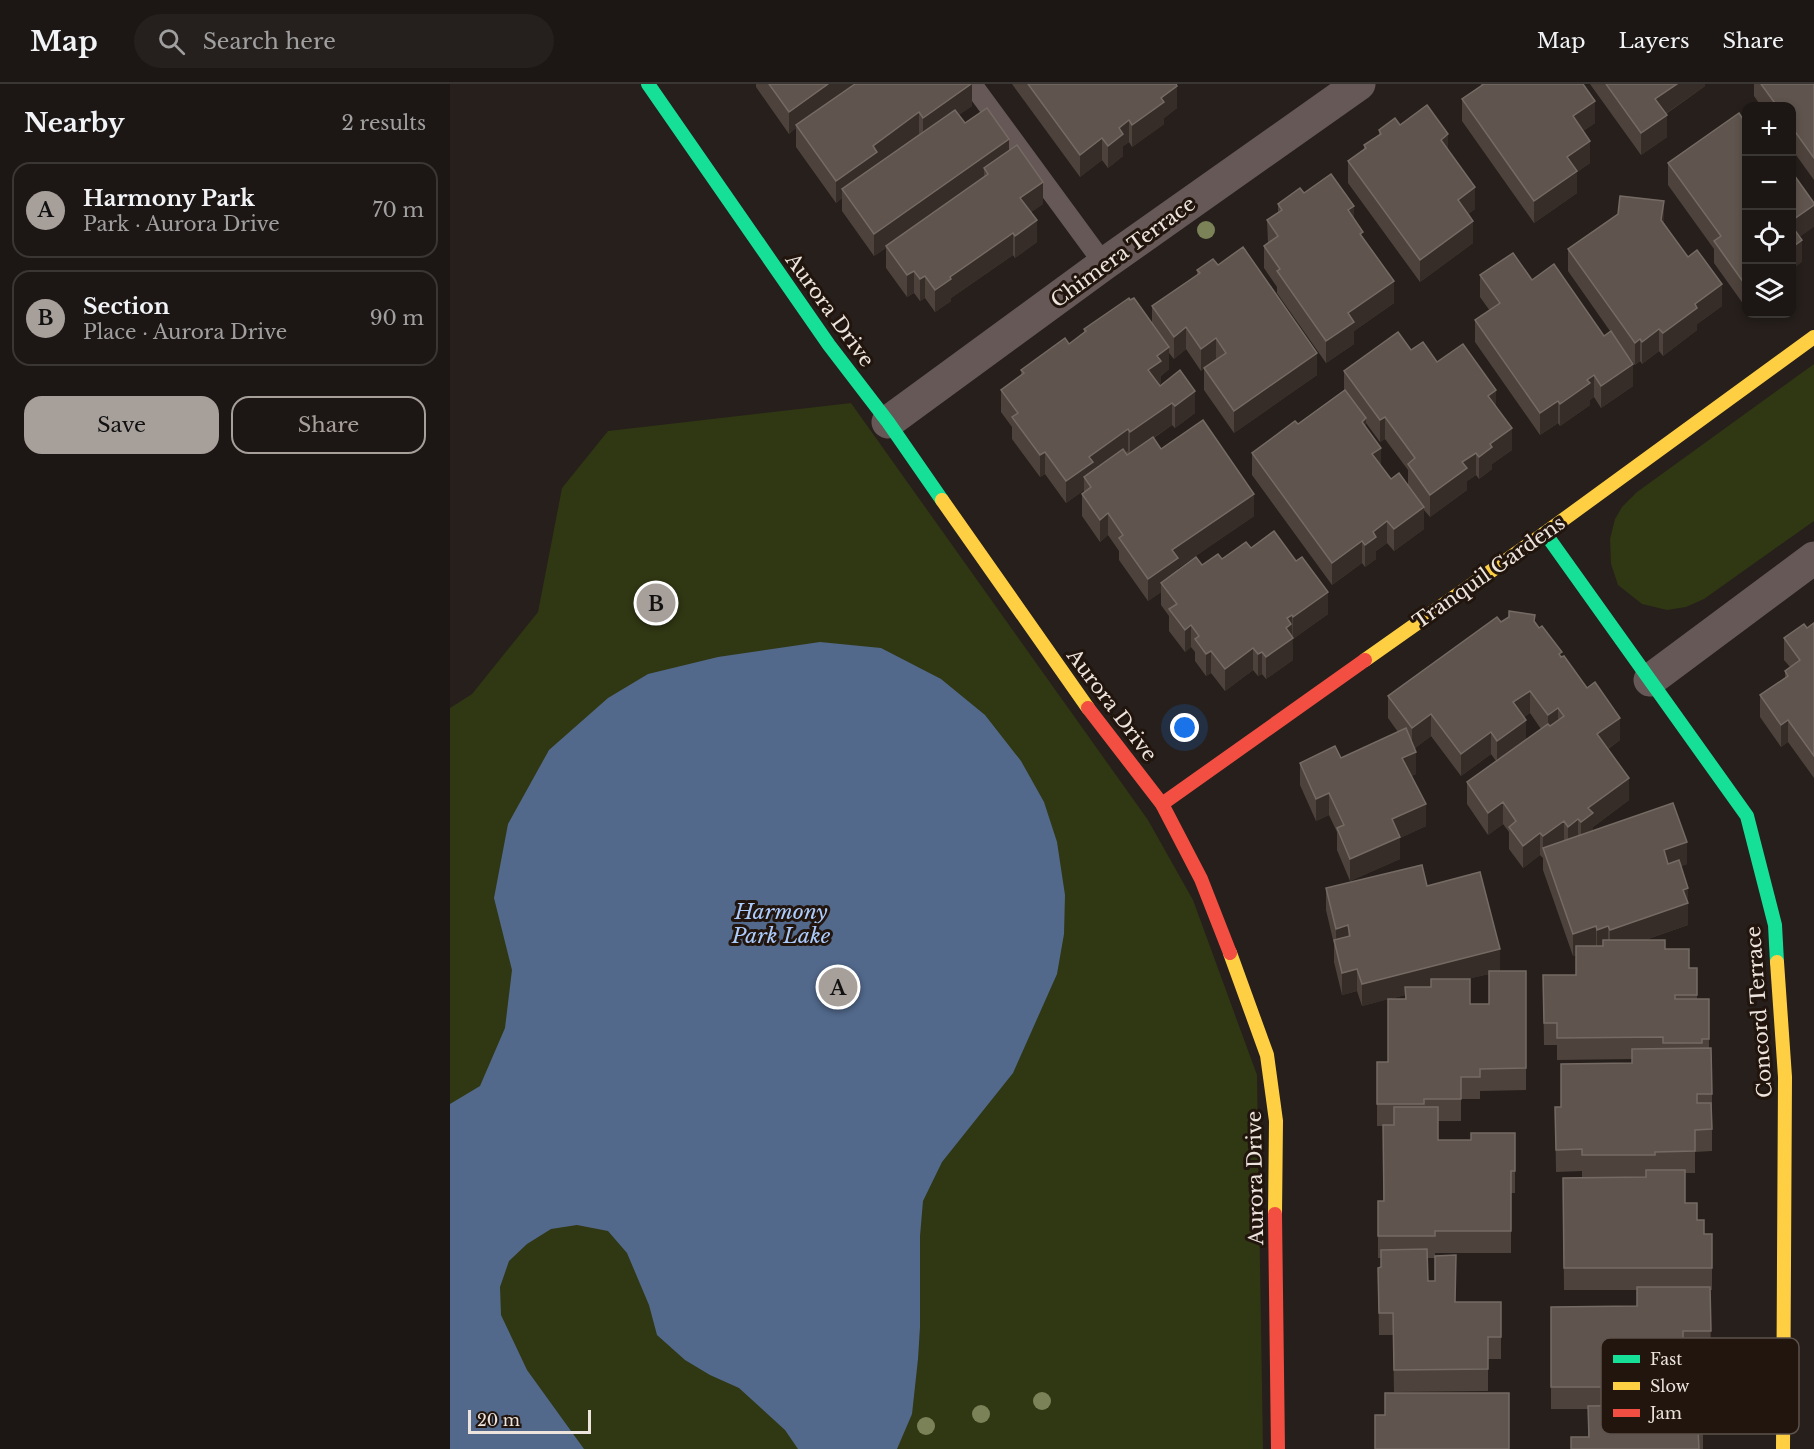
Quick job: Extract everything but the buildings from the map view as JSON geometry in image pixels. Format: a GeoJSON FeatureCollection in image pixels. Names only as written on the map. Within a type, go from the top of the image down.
{"type":"FeatureCollection","features":[{"type":"Feature","properties":{"kind":"street","name":"Aurora Drive"},"geometry":{"type":"LineString","coordinates":[[648,84],[829,345],[888,422],[1094,717],[1162,804],[1201,879],[1267,1055],[1276,1121],[1278,1449]]}},
{"type":"Feature","properties":{"kind":"street","name":"Chimera Terrace"},"geometry":{"type":"LineString","coordinates":[[888,422],[1104,264],[1359,84]]}},
{"type":"Feature","properties":{"kind":"street","name":"Tranquil Gardens"},"geometry":{"type":"LineString","coordinates":[[1162,804],[1545,533],[1814,337]]}},
{"type":"Feature","properties":{"kind":"street","name":"Concord Terrace"},"geometry":{"type":"LineString","coordinates":[[1545,533],[1747,816],[1775,925],[1785,1077],[1784,1338]]}},
{"type":"Feature","properties":{"kind":"street"},"geometry":{"type":"LineString","coordinates":[[1650,680],[1814,558]]}},
{"type":"Feature","properties":{"kind":"street","name":"Concord Terrace"},"geometry":{"type":"LineString","coordinates":[[1783,1434],[1783,1449]]}},
{"type":"Feature","properties":{"kind":"lane"},"geometry":{"type":"LineString","coordinates":[[972,84],[1104,264]]}},
{"type":"Feature","properties":{"kind":"green space"},"geometry":{"type":"Polygon","coordinates":[[[1814,364],[1814,521],[1704,599],[1686,607],[1667,610],[1642,604],[1618,585],[1611,564],[1610,539],[1615,519],[1622,507],[1637,492],[1814,364]]]}},
{"type":"Feature","properties":{"kind":"green space"},"geometry":{"type":"Polygon","coordinates":[[[851,403],[1148,820],[1193,900],[1257,1075],[1263,1449],[450,1449],[450,708],[472,694],[538,612],[562,488],[608,431],[851,403]]]}},
{"type":"Feature","properties":{"kind":"water","name":"Harmony Park Lake"},"geometry":{"type":"Polygon","coordinates":[[[820,642],[881,648],[941,679],[985,715],[1021,761],[1044,802],[1057,842],[1065,895],[1064,934],[1057,974],[1013,1073],[942,1162],[923,1201],[920,1236],[918,1359],[912,1414],[897,1449],[798,1449],[785,1430],[739,1388],[710,1375],[685,1360],[657,1335],[649,1305],[627,1253],[608,1231],[577,1225],[551,1229],[527,1244],[509,1261],[500,1287],[501,1315],[527,1370],[584,1449],[450,1449],[450,1104],[480,1086],[505,1028],[512,970],[494,898],[508,824],[549,750],[608,698],[648,674],[718,657],[820,642]]]}},
{"type":"Feature","properties":{"kind":"traffic: fast"},"geometry":{"type":"LineString","coordinates":[[648,84],[829,345],[888,422],[942,500]]}},
{"type":"Feature","properties":{"kind":"traffic: fast"},"geometry":{"type":"LineString","coordinates":[[1545,533],[1747,816],[1775,925],[1777,962]]}},
{"type":"Feature","properties":{"kind":"traffic: slow"},"geometry":{"type":"LineString","coordinates":[[1365,660],[1545,533],[1814,337]]}},
{"type":"Feature","properties":{"kind":"traffic: slow"},"geometry":{"type":"LineString","coordinates":[[942,500],[1088,708]]}},
{"type":"Feature","properties":{"kind":"traffic: slow"},"geometry":{"type":"LineString","coordinates":[[1230,953],[1267,1055],[1276,1121],[1275,1214]]}},
{"type":"Feature","properties":{"kind":"traffic: slow"},"geometry":{"type":"LineString","coordinates":[[1777,962],[1785,1077],[1784,1338]]}},
{"type":"Feature","properties":{"kind":"traffic: slow"},"geometry":{"type":"LineString","coordinates":[[1783,1434],[1783,1449]]}},
{"type":"Feature","properties":{"kind":"traffic: jam"},"geometry":{"type":"LineString","coordinates":[[1162,804],[1365,660]]}},
{"type":"Feature","properties":{"kind":"traffic: jam"},"geometry":{"type":"LineString","coordinates":[[1088,708],[1162,804],[1201,879],[1230,953]]}},
{"type":"Feature","properties":{"kind":"traffic: jam"},"geometry":{"type":"LineString","coordinates":[[1275,1214],[1278,1449]]}},
{"type":"Feature","properties":{"kind":"place","name":"Section"},"geometry":{"type":"Point","coordinates":[656,603]}},
{"type":"Feature","properties":{"kind":"place","name":"Harmony Park"},"geometry":{"type":"Point","coordinates":[838,987]}}]}
